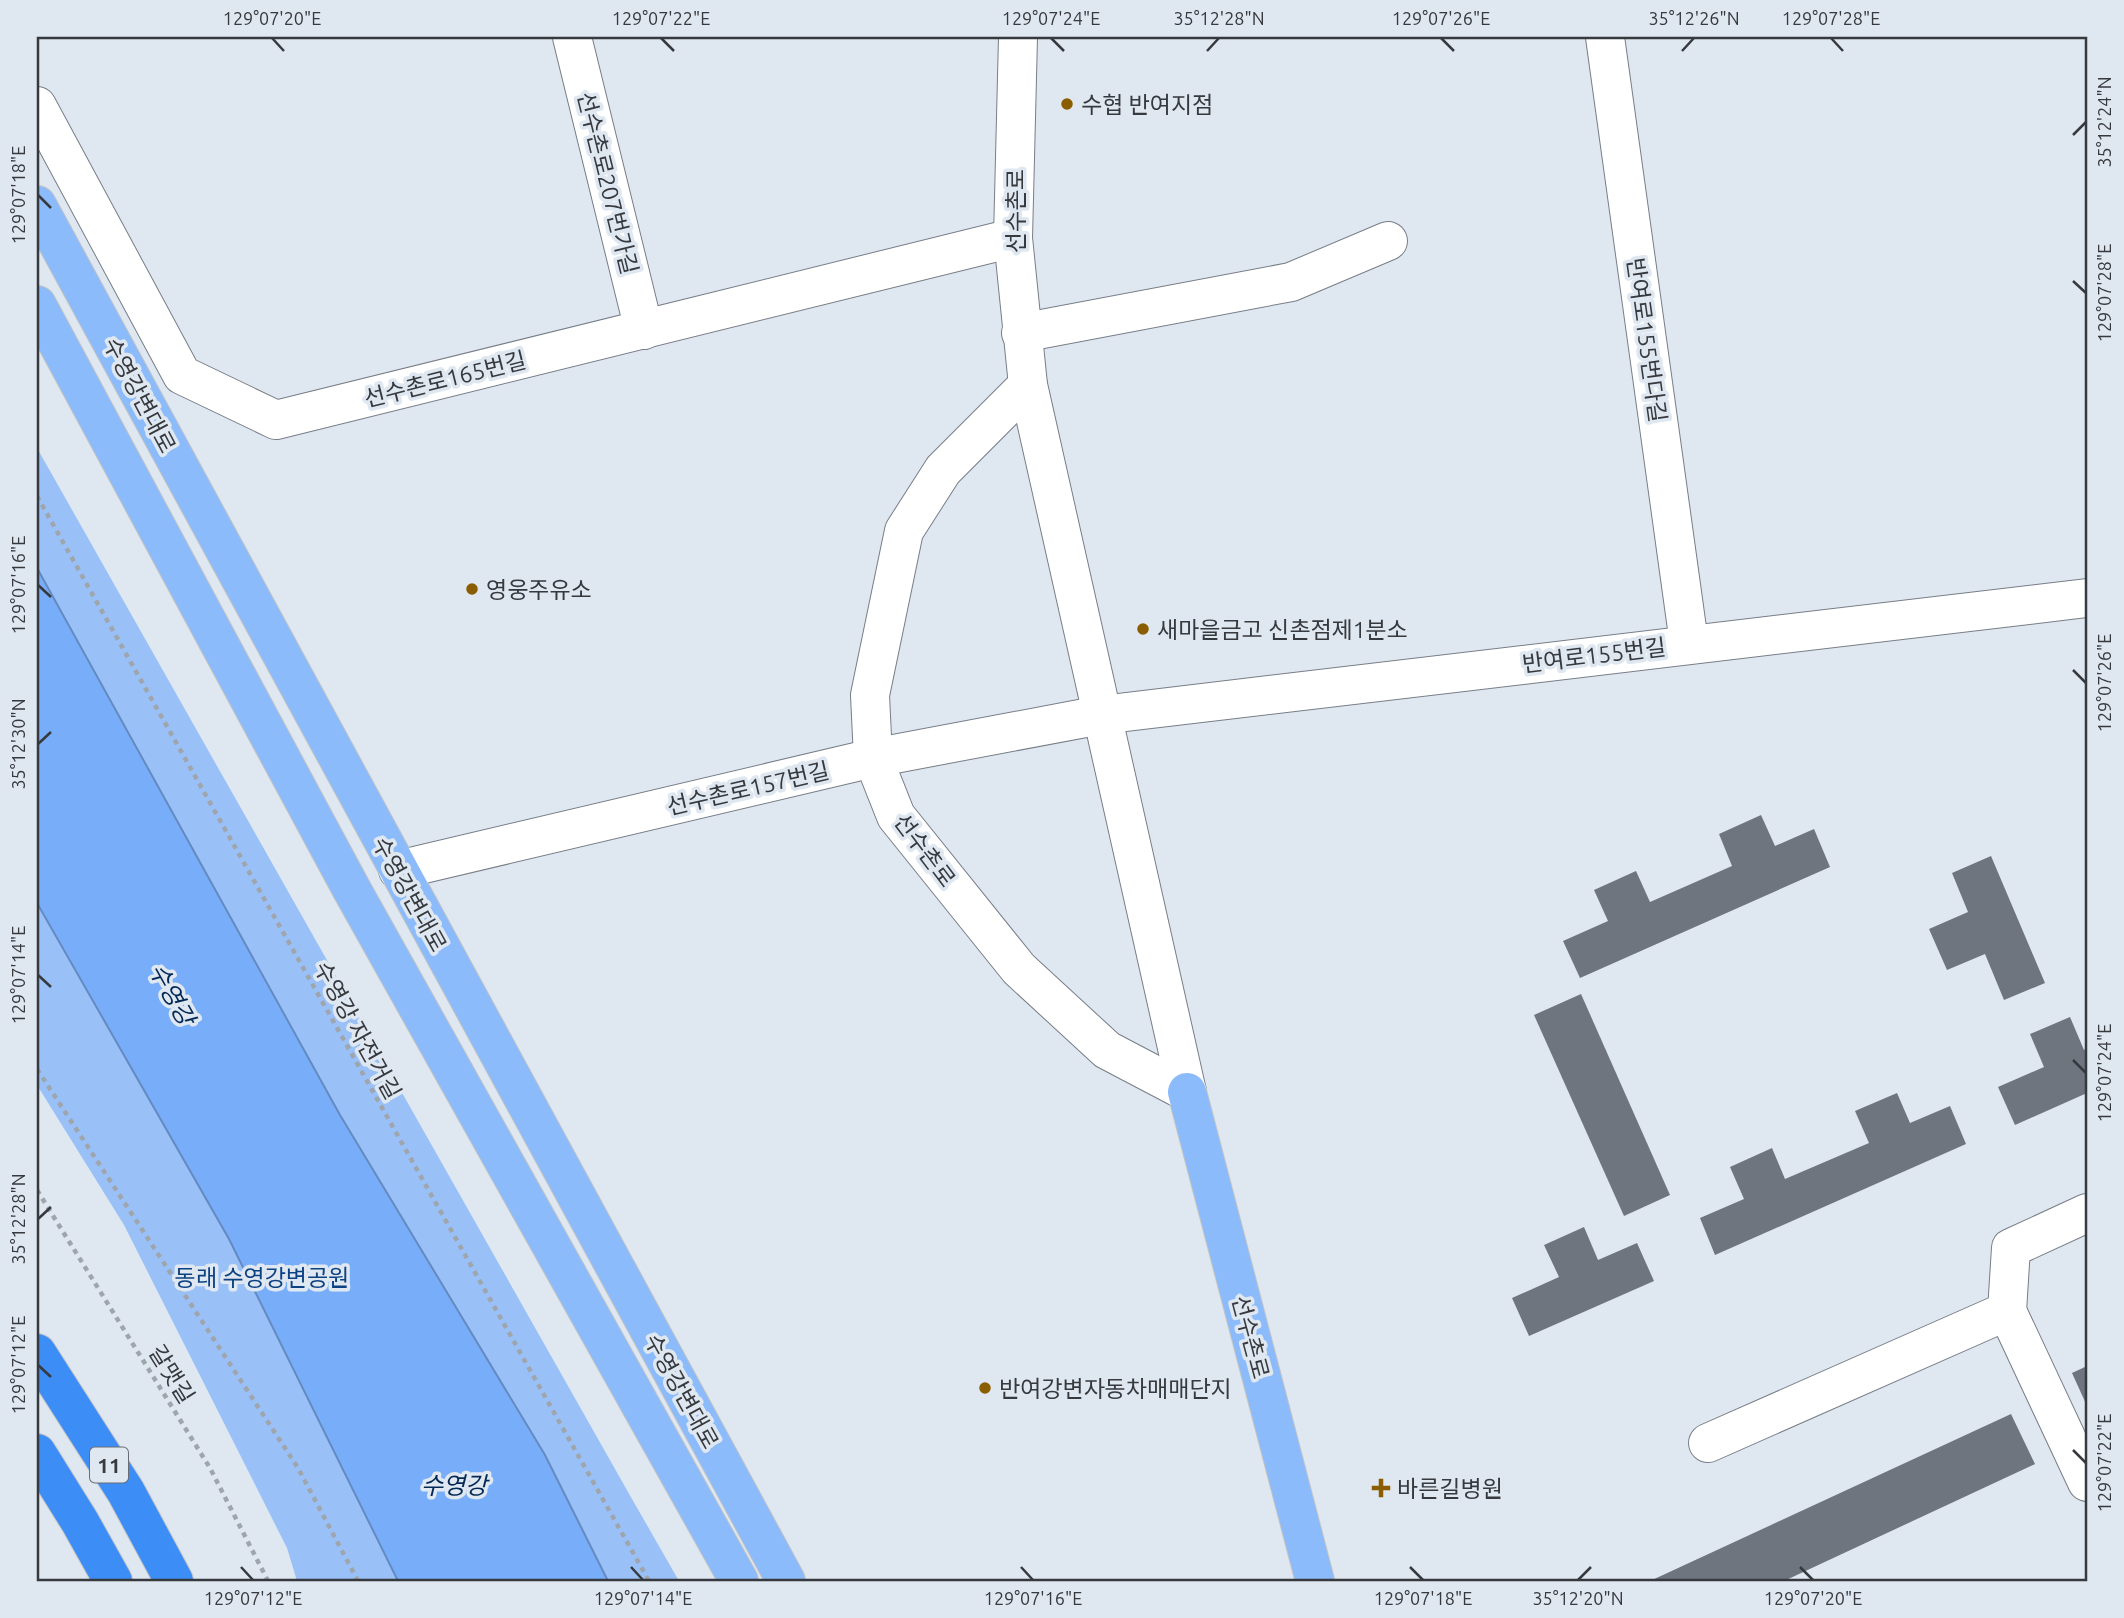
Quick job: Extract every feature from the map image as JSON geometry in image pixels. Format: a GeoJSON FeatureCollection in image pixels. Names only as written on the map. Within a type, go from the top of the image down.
{"type":"FeatureCollection","features":[{"type":"Feature","properties":{"kind":"highway","name":"11"},"geometry":{"type":"LineString","coordinates":[[37,1353],[126,1492],[174,1581]]}},
{"type":"Feature","properties":{"kind":"highway","name":"11"},"geometry":{"type":"LineString","coordinates":[[37,1453],[113,1581]]}},
{"type":"Feature","properties":{"kind":"main road","name":"수영강변대로"},"geometry":{"type":"LineString","coordinates":[[37,205],[786,1581]]}},
{"type":"Feature","properties":{"kind":"main road","name":"수영강변대로"},"geometry":{"type":"LineString","coordinates":[[37,305],[352,890],[739,1581]]}},
{"type":"Feature","properties":{"kind":"main road","name":"선수촌로"},"geometry":{"type":"LineString","coordinates":[[1187,1092],[1315,1581]]}},
{"type":"Feature","properties":{"kind":"street","name":"선수촌로207번가길"},"geometry":{"type":"LineString","coordinates":[[572,37],[644,330]]}},
{"type":"Feature","properties":{"kind":"street","name":"선수촌로"},"geometry":{"type":"LineString","coordinates":[[1018,37],[1013,238],[1028,385],[1187,1092]]}},
{"type":"Feature","properties":{"kind":"street","name":"반여로155번다길"},"geometry":{"type":"LineString","coordinates":[[1605,37],[1689,643]]}},
{"type":"Feature","properties":{"kind":"street","name":"선수촌로165번길"},"geometry":{"type":"LineString","coordinates":[[37,106],[181,375],[276,420],[1013,238]]}},
{"type":"Feature","properties":{"kind":"street"},"geometry":{"type":"LineString","coordinates":[[1021,333],[1291,282],[1388,241]]}},
{"type":"Feature","properties":{"kind":"street","name":"선수촌로"},"geometry":{"type":"LineString","coordinates":[[1028,385],[943,470],[904,531],[870,695],[873,758],[896,816],[1019,970],[1107,1050],[1187,1092]]}},
{"type":"Feature","properties":{"kind":"street","name":"반여로155번길"},"geometry":{"type":"LineString","coordinates":[[1101,715],[1689,643],[2087,598]]}},
{"type":"Feature","properties":{"kind":"street","name":"선수촌로157번길"},"geometry":{"type":"LineString","coordinates":[[398,870],[873,758],[1101,715]]}},
{"type":"Feature","properties":{"kind":"street"},"geometry":{"type":"LineString","coordinates":[[2087,1213],[2011,1248],[2007,1311],[2087,1482]]}},
{"type":"Feature","properties":{"kind":"street"},"geometry":{"type":"LineString","coordinates":[[1708,1443],[2007,1311]]}},
{"type":"Feature","properties":{"kind":"path","name":"수영강 자전거길"},"geometry":{"type":"LineString","coordinates":[[37,496],[649,1581]]}},
{"type":"Feature","properties":{"kind":"path"},"geometry":{"type":"LineString","coordinates":[[37,1069],[298,1468],[358,1581]]}},
{"type":"Feature","properties":{"kind":"path","name":"갈맷길"},"geometry":{"type":"LineString","coordinates":[[37,1190],[211,1468],[268,1581]]}},
{"type":"Feature","properties":{"kind":"green space","name":"동래 수영강변공원"},"geometry":{"type":"Polygon","coordinates":[[[37,448],[679,1581],[297,1581],[287,1548],[124,1225],[37,1085],[37,448]]]}},
{"type":"Feature","properties":{"kind":"water","name":"수영강"},"geometry":{"type":"Polygon","coordinates":[[[37,568],[340,1115],[545,1455],[608,1581],[398,1581],[229,1239],[37,903],[37,568]]]}},
{"type":"Feature","properties":{"kind":"building"},"geometry":{"type":"Polygon","coordinates":[[[1761,815],[1775,846],[1814,829],[1830,867],[1580,978],[1563,941],[1608,921],[1594,890],[1636,871],[1650,902],[1732,866],[1719,834],[1761,815]]]}},
{"type":"Feature","properties":{"kind":"building"},"geometry":{"type":"Polygon","coordinates":[[[1991,856],[2045,983],[2004,1000],[1985,954],[1947,970],[1929,929],[1968,912],[1952,873],[1991,856]]]}},
{"type":"Feature","properties":{"kind":"building"},"geometry":{"type":"Polygon","coordinates":[[[1581,994],[1670,1195],[1624,1216],[1534,1015],[1581,994]]]}},
{"type":"Feature","properties":{"kind":"building"},"geometry":{"type":"Polygon","coordinates":[[[2070,1017],[2084,1050],[2087,1048],[2087,1093],[2015,1125],[1998,1087],[2044,1067],[2030,1034],[2070,1017]]]}},
{"type":"Feature","properties":{"kind":"building"},"geometry":{"type":"Polygon","coordinates":[[[1897,1093],[1910,1123],[1950,1106],[1966,1144],[1715,1255],[1700,1218],[1744,1199],[1730,1167],[1772,1148],[1785,1179],[1869,1143],[1855,1111],[1897,1093]]]}},
{"type":"Feature","properties":{"kind":"building"},"geometry":{"type":"Polygon","coordinates":[[[1584,1227],[1598,1260],[1637,1243],[1654,1281],[1529,1336],[1512,1298],[1559,1277],[1544,1245],[1584,1227]]]}},
{"type":"Feature","properties":{"kind":"building"},"geometry":{"type":"Polygon","coordinates":[[[2087,1366],[2087,1406],[2072,1373],[2087,1366]]]}},
{"type":"Feature","properties":{"kind":"building"},"geometry":{"type":"Polygon","coordinates":[[[2011,1414],[2035,1464],[1784,1581],[1650,1581],[2011,1414]]]}},
{"type":"Feature","properties":{"kind":"place","name":"수협 반여지점"},"geometry":{"type":"Point","coordinates":[1067,104]}},
{"type":"Feature","properties":{"kind":"place","name":"영웅주유소"},"geometry":{"type":"Point","coordinates":[472,589]}},
{"type":"Feature","properties":{"kind":"place","name":"새마을금고 신촌점제1분소"},"geometry":{"type":"Point","coordinates":[1143,629]}},
{"type":"Feature","properties":{"kind":"place","name":"반여강변자동차매매단지"},"geometry":{"type":"Point","coordinates":[985,1388]}},
{"type":"Feature","properties":{"kind":"place","name":"바른길병원"},"geometry":{"type":"Point","coordinates":[1381,1488]}}]}
